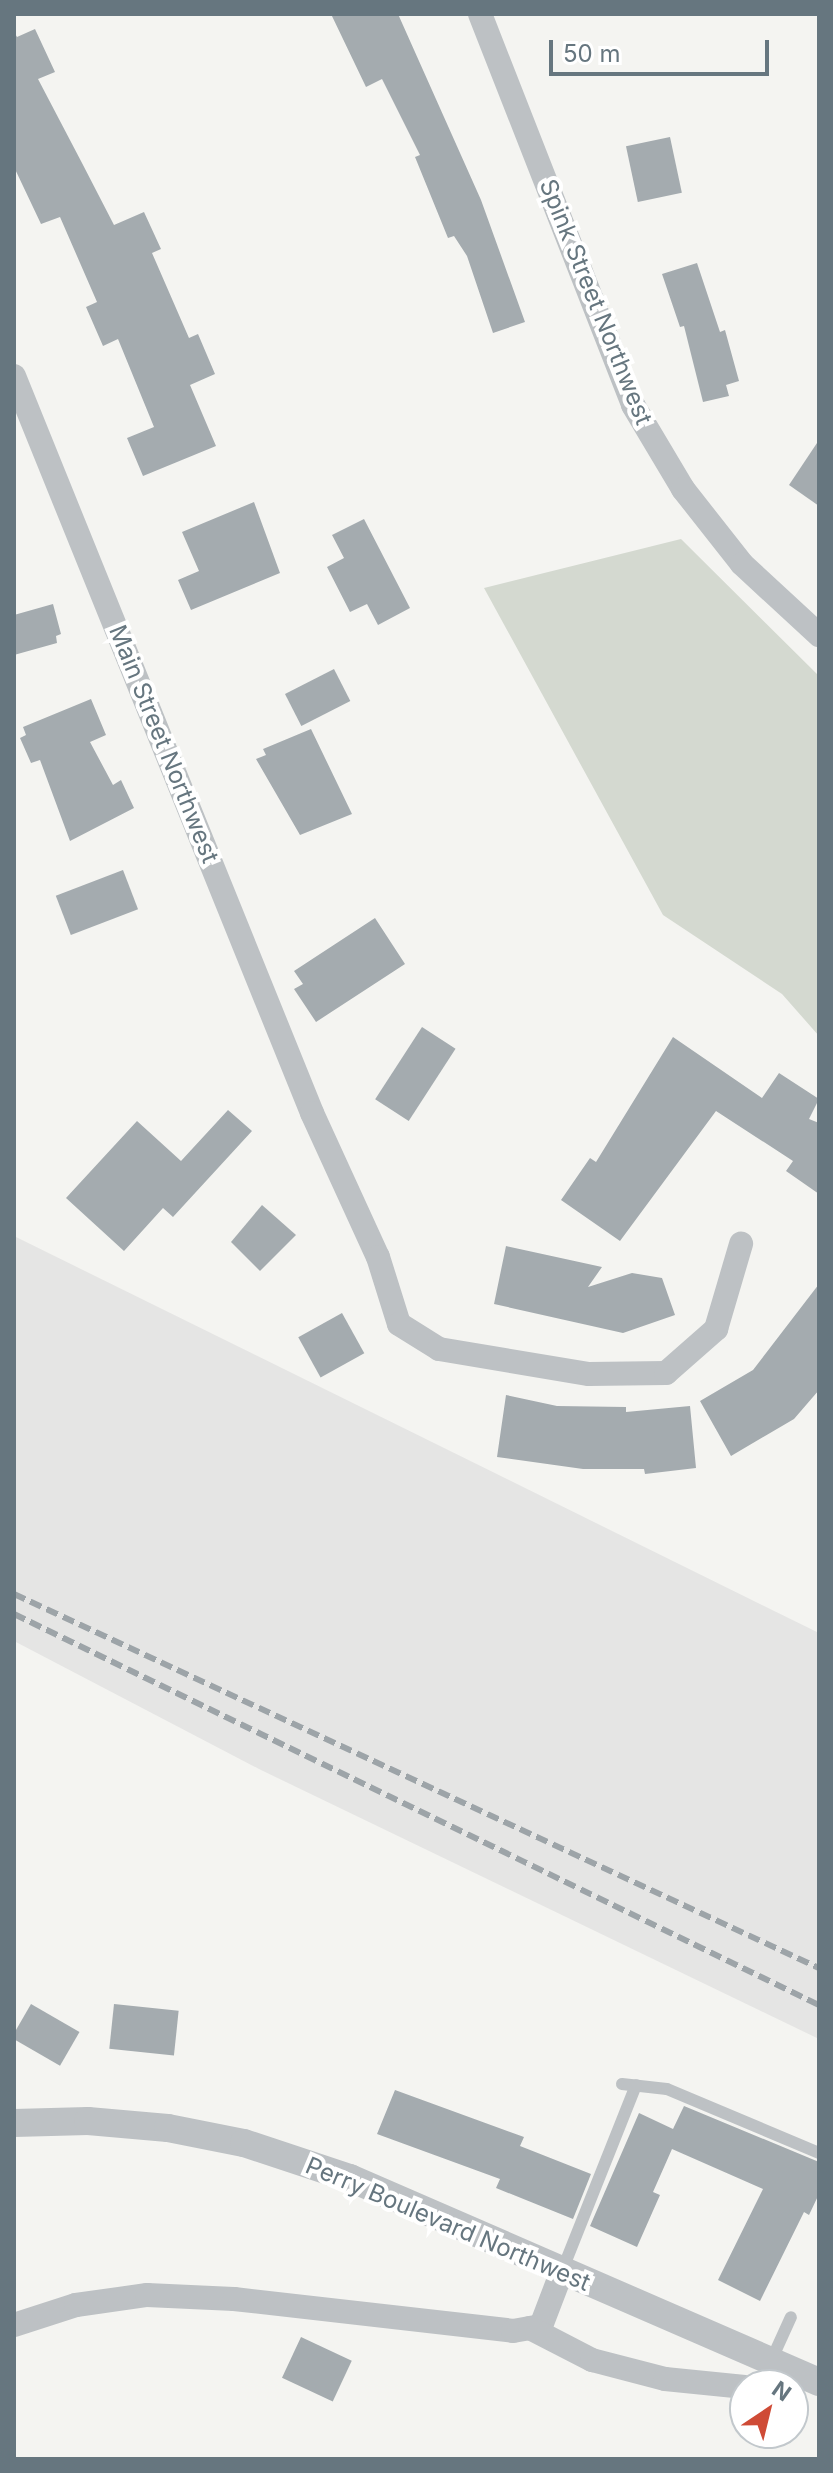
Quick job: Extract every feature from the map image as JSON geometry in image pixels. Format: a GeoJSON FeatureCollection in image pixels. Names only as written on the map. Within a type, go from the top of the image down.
{"type":"FeatureCollection","features":[{"type":"Feature","properties":{"kind":"street","name":"Spink Street Northwest"},"geometry":{"type":"LineString","coordinates":[[480,14],[633,405],[683,489],[742,564],[819,635]]}},
{"type":"Feature","properties":{"kind":"street","name":"Main Street Northwest"},"geometry":{"type":"LineString","coordinates":[[14,376],[312,1113],[378,1257],[399,1324],[439,1349],[589,1374],[666,1373],[716,1329],[741,1244]]}},
{"type":"Feature","properties":{"kind":"street","name":"Perry Boulevard Northwest"},"geometry":{"type":"LineString","coordinates":[[14,2123],[88,2121],[168,2128],[244,2143],[350,2178],[771,2361],[819,2385]]}},
{"type":"Feature","properties":{"kind":"street"},"geometry":{"type":"LineString","coordinates":[[14,2325],[76,2305],[147,2295],[530,2328],[541,2326],[562,2271]]}},
{"type":"Feature","properties":{"kind":"street"},"geometry":{"type":"LineString","coordinates":[[530,2328],[606,2364],[665,2379],[729,2385]]}},
{"type":"Feature","properties":{"kind":"lane"},"geometry":{"type":"LineString","coordinates":[[562,2271],[629,2085],[667,2089],[819,2153]]}},
{"type":"Feature","properties":{"kind":"lane"},"geometry":{"type":"LineString","coordinates":[[771,2361],[791,2317]]}},
{"type":"Feature","properties":{"kind":"shaded area"},"geometry":{"type":"Polygon","coordinates":[[[681,539],[819,676],[819,1036],[782,994],[663,915],[484,588],[681,539]]]}},
{"type":"Feature","properties":{"kind":"shaded area"},"geometry":{"type":"Polygon","coordinates":[[[14,1236],[819,1633],[819,2039],[261,1770],[14,1641],[14,1236]]]}},
{"type":"Feature","properties":{"kind":"building"},"geometry":{"type":"Polygon","coordinates":[[[331,14],[398,14],[481,200],[525,322],[493,333],[467,256],[454,236],[448,238],[415,157],[420,155],[382,79],[366,87],[331,14]]]}},
{"type":"Feature","properties":{"kind":"building"},"geometry":{"type":"Polygon","coordinates":[[[35,29],[55,72],[38,79],[114,225],[144,212],[161,249],[152,253],[189,338],[198,334],[215,374],[190,385],[216,446],[143,476],[127,438],[154,427],[118,339],[103,346],[86,307],[97,302],[60,217],[41,224],[14,167],[14,32],[17,37],[35,29]]]}},
{"type":"Feature","properties":{"kind":"building"},"geometry":{"type":"Polygon","coordinates":[[[670,137],[682,193],[638,202],[626,146],[670,137]]]}},
{"type":"Feature","properties":{"kind":"building"},"geometry":{"type":"Polygon","coordinates":[[[697,263],[720,332],[725,330],[739,381],[726,385],[729,396],[703,402],[684,326],[680,327],[662,274],[697,263]]]}},
{"type":"Feature","properties":{"kind":"building"},"geometry":{"type":"Polygon","coordinates":[[[819,440],[819,506],[789,485],[819,440]]]}},
{"type":"Feature","properties":{"kind":"building"},"geometry":{"type":"Polygon","coordinates":[[[254,502],[280,573],[191,610],[178,580],[199,571],[182,532],[254,502]]]}},
{"type":"Feature","properties":{"kind":"building"},"geometry":{"type":"Polygon","coordinates":[[[364,519],[410,608],[378,625],[367,604],[350,612],[327,567],[344,558],[332,535],[364,519]]]}},
{"type":"Feature","properties":{"kind":"building"},"geometry":{"type":"Polygon","coordinates":[[[53,604],[61,634],[56,636],[57,643],[14,655],[14,615],[53,604]]]}},
{"type":"Feature","properties":{"kind":"building"},"geometry":{"type":"Polygon","coordinates":[[[334,669],[350,701],[301,726],[285,694],[334,669]]]}},
{"type":"Feature","properties":{"kind":"building"},"geometry":{"type":"Polygon","coordinates":[[[91,699],[106,735],[90,742],[113,785],[121,780],[134,808],[70,841],[40,760],[31,763],[20,738],[26,735],[23,727],[91,699]]]}},
{"type":"Feature","properties":{"kind":"building"},"geometry":{"type":"Polygon","coordinates":[[[311,729],[352,814],[300,835],[256,759],[266,755],[263,749],[311,729]]]}},
{"type":"Feature","properties":{"kind":"building"},"geometry":{"type":"Polygon","coordinates":[[[123,870],[138,909],[71,935],[56,896],[123,870]]]}},
{"type":"Feature","properties":{"kind":"building"},"geometry":{"type":"Polygon","coordinates":[[[375,918],[405,964],[316,1022],[294,989],[303,984],[294,971],[375,918]]]}},
{"type":"Feature","properties":{"kind":"building"},"geometry":{"type":"Polygon","coordinates":[[[422,1027],[456,1049],[409,1121],[375,1099],[422,1027]]]}},
{"type":"Feature","properties":{"kind":"building"},"geometry":{"type":"Polygon","coordinates":[[[673,1037],[762,1098],[779,1073],[819,1099],[809,1119],[819,1123],[819,1194],[786,1171],[793,1161],[716,1111],[620,1241],[561,1200],[590,1158],[596,1162],[673,1037]]]}},
{"type":"Feature","properties":{"kind":"building"},"geometry":{"type":"Polygon","coordinates":[[[228,1110],[252,1131],[173,1217],[163,1208],[124,1251],[66,1198],[137,1121],[181,1161],[228,1110]]]}},
{"type":"Feature","properties":{"kind":"building"},"geometry":{"type":"Polygon","coordinates":[[[262,1205],[296,1235],[260,1271],[231,1242],[262,1205]]]}},
{"type":"Feature","properties":{"kind":"building"},"geometry":{"type":"Polygon","coordinates":[[[506,1246],[602,1267],[588,1287],[632,1273],[662,1278],[675,1315],[623,1333],[494,1304],[506,1246]]]}},
{"type":"Feature","properties":{"kind":"building"},"geometry":{"type":"Polygon","coordinates":[[[819,1284],[819,1390],[794,1419],[731,1456],[700,1401],[753,1370],[819,1284]]]}},
{"type":"Feature","properties":{"kind":"building"},"geometry":{"type":"Polygon","coordinates":[[[342,1313],[364,1353],[321,1377],[298,1337],[342,1313]]]}},
{"type":"Feature","properties":{"kind":"building"},"geometry":{"type":"Polygon","coordinates":[[[506,1395],[557,1406],[626,1407],[626,1412],[690,1406],[696,1468],[645,1474],[644,1469],[583,1469],[497,1457],[506,1395]]]}},
{"type":"Feature","properties":{"kind":"building"},"geometry":{"type":"Polygon","coordinates":[[[31,2004],[79,2032],[60,2066],[14,2039],[14,2033],[31,2004]]]}},
{"type":"Feature","properties":{"kind":"building"},"geometry":{"type":"Polygon","coordinates":[[[114,2004],[179,2011],[174,2056],[109,2049],[114,2004]]]}},
{"type":"Feature","properties":{"kind":"building"},"geometry":{"type":"Polygon","coordinates":[[[395,2090],[524,2137],[520,2146],[591,2174],[573,2219],[496,2188],[500,2179],[377,2134],[395,2090]]]}},
{"type":"Feature","properties":{"kind":"building"},"geometry":{"type":"Polygon","coordinates":[[[684,2106],[819,2162],[819,2194],[809,2215],[804,2212],[760,2301],[718,2280],[763,2189],[672,2149],[653,2192],[660,2195],[637,2247],[590,2226],[639,2113],[673,2129],[684,2106]]]}},
{"type":"Feature","properties":{"kind":"building"},"geometry":{"type":"Polygon","coordinates":[[[301,2337],[352,2361],[333,2401],[282,2378],[301,2337]]]}},
{"type":"Feature","properties":{"kind":"railway"},"geometry":{"type":"LineString","coordinates":[[14,1594],[819,1968]]}},
{"type":"Feature","properties":{"kind":"railway"},"geometry":{"type":"LineString","coordinates":[[14,1614],[819,2005]]}}]}
